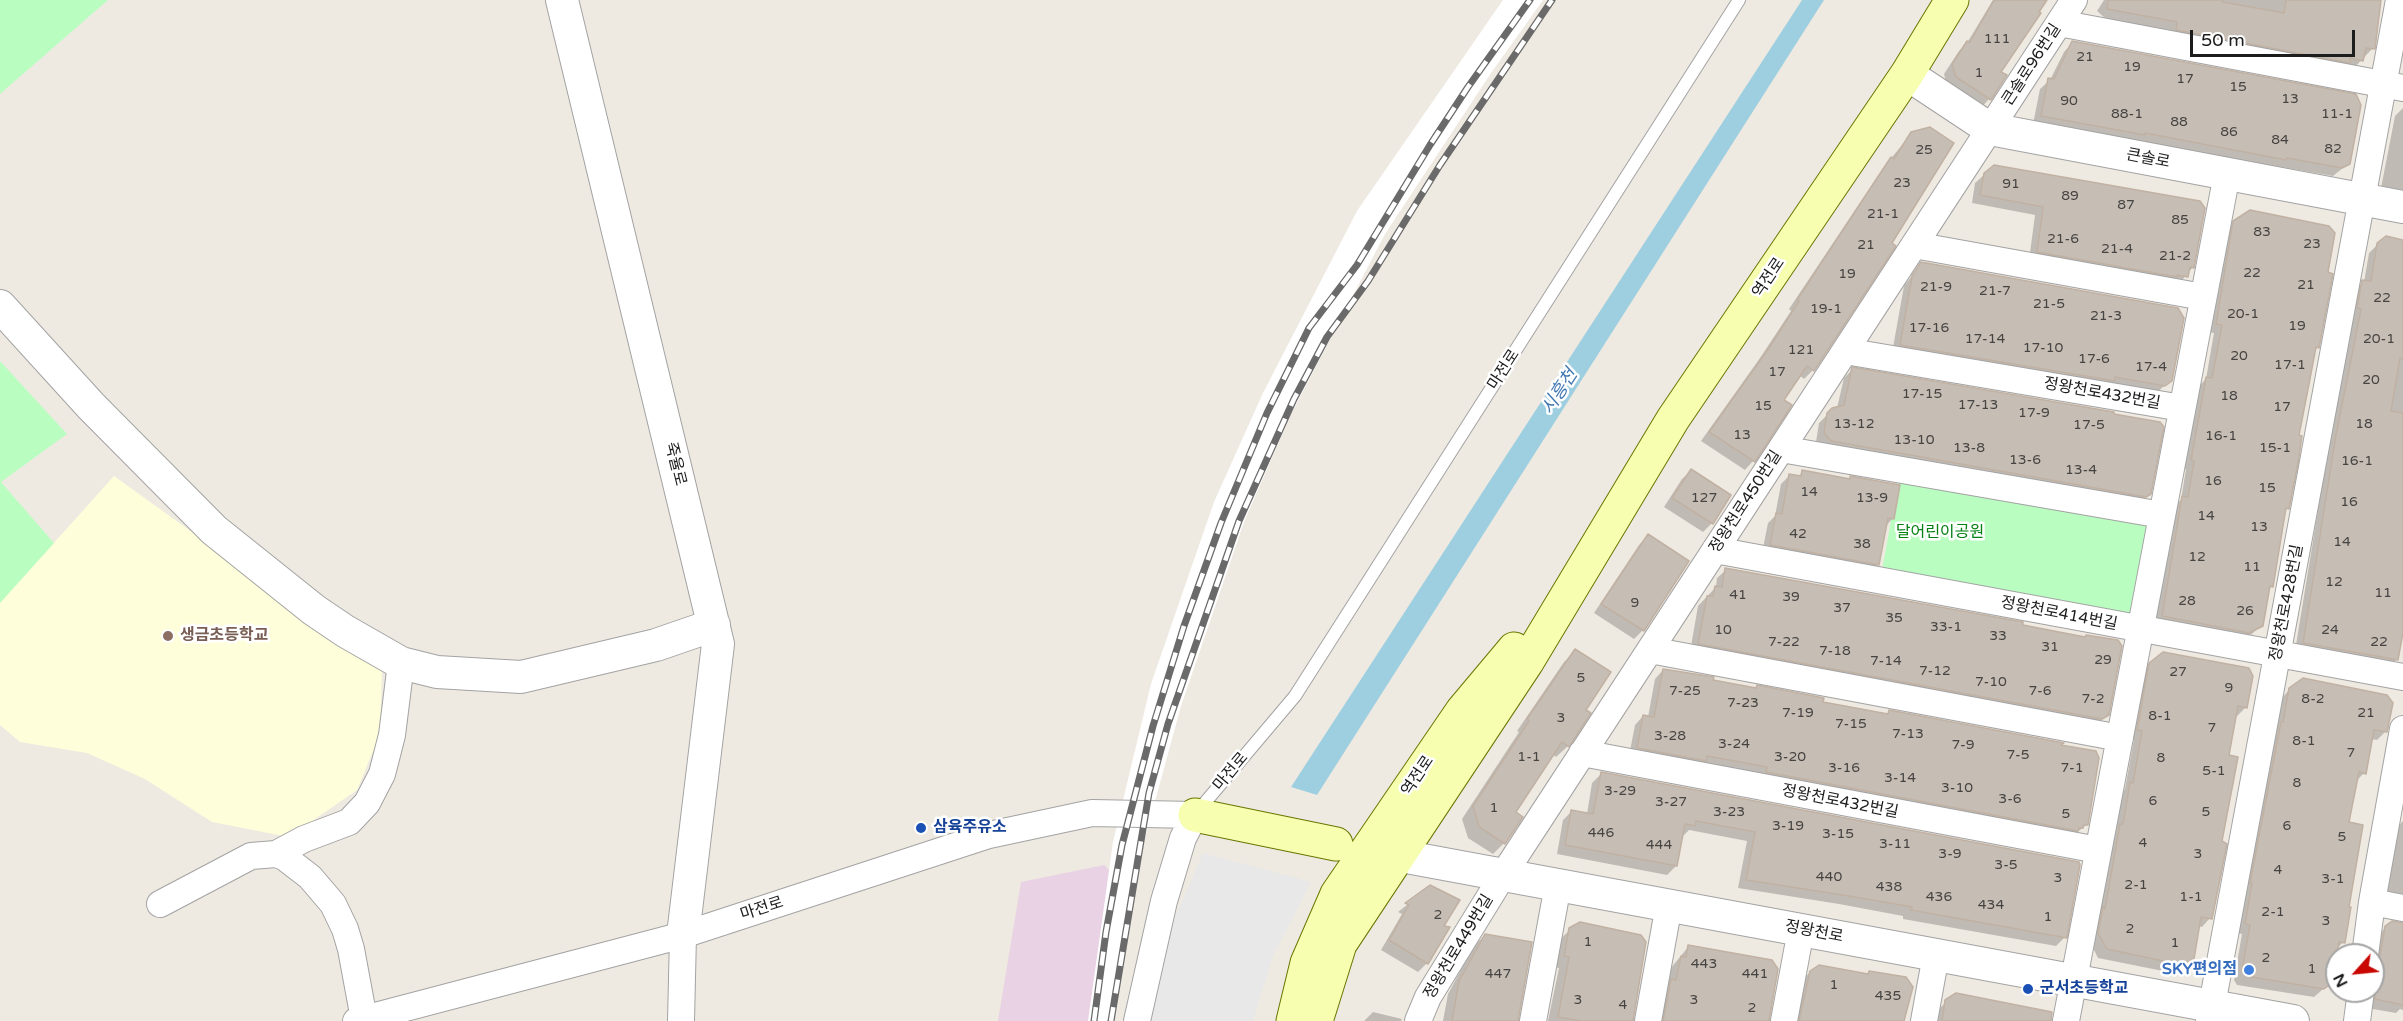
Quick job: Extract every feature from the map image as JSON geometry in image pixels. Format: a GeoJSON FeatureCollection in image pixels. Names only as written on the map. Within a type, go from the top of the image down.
{"type":"FeatureCollection","features":[{"type":"Feature","properties":{"kind":"main road","name":"역전로"},"geometry":{"type":"LineString","coordinates":[[1316,1021],[1340,944],[1383,852],[1462,711],[1590,558],[1673,419],[1907,74],[1952,0]]}},
{"type":"Feature","properties":{"kind":"main road"},"geometry":{"type":"LineString","coordinates":[[1195,815],[1336,844]]}},
{"type":"Feature","properties":{"kind":"main road","name":"역전로"},"geometry":{"type":"LineString","coordinates":[[1293,1021],[1307,963],[1337,894],[1383,852]]}},
{"type":"Feature","properties":{"kind":"street","name":"죽율로"},"geometry":{"type":"LineString","coordinates":[[562,0],[718,644],[684,935]]}},
{"type":"Feature","properties":{"kind":"street","name":"큰솔로96번길"},"geometry":{"type":"LineString","coordinates":[[1990,129],[2074,0]]}},
{"type":"Feature","properties":{"kind":"street","name":"정왕천로428번길"},"geometry":{"type":"LineString","coordinates":[[2210,1014],[2362,199],[2393,86],[2399,0]]}},
{"type":"Feature","properties":{"kind":"street"},"geometry":{"type":"LineString","coordinates":[[2059,23],[2393,86]]}},
{"type":"Feature","properties":{"kind":"street","name":"큰솔로"},"geometry":{"type":"LineString","coordinates":[[1907,74],[1990,129],[2403,207]]}},
{"type":"Feature","properties":{"kind":"street","name":"정왕천로450번길"},"geometry":{"type":"LineString","coordinates":[[1503,875],[1990,129]]}},
{"type":"Feature","properties":{"kind":"street","name":"정왕천로432번길"},"geometry":{"type":"LineString","coordinates":[[2066,1021],[2227,174]]}},
{"type":"Feature","properties":{"kind":"street"},"geometry":{"type":"LineString","coordinates":[[1914,245],[2203,297]]}},
{"type":"Feature","properties":{"kind":"street"},"geometry":{"type":"LineString","coordinates":[[0,306],[91,406],[214,530],[314,610],[345,631],[401,663],[437,672],[521,676],[656,645],[714,625]]}},
{"type":"Feature","properties":{"kind":"street","name":"정왕천로432번길"},"geometry":{"type":"LineString","coordinates":[[1845,351],[2182,408]]}},
{"type":"Feature","properties":{"kind":"street"},"geometry":{"type":"LineString","coordinates":[[1781,449],[2162,515]]}},
{"type":"Feature","properties":{"kind":"street","name":"정왕천로414번길"},"geometry":{"type":"LineString","coordinates":[[1715,550],[2403,677]]}},
{"type":"Feature","properties":{"kind":"street"},"geometry":{"type":"LineString","coordinates":[[1650,650],[2120,738]]}},
{"type":"Feature","properties":{"kind":"street"},"geometry":{"type":"LineString","coordinates":[[276,854],[304,839],[349,822],[367,802],[382,774],[392,735],[401,663]]}},
{"type":"Feature","properties":{"kind":"street"},"geometry":{"type":"LineString","coordinates":[[2367,943],[2372,902],[2398,791],[2403,729]]}},
{"type":"Feature","properties":{"kind":"street","name":"정왕천로432번길"},"geometry":{"type":"LineString","coordinates":[[1582,753],[2098,850]]}},
{"type":"Feature","properties":{"kind":"street","name":"마전로"},"geometry":{"type":"LineString","coordinates":[[360,1020],[684,935],[989,835],[1092,813],[1195,815]]}},
{"type":"Feature","properties":{"kind":"street"},"geometry":{"type":"LineString","coordinates":[[1137,1021],[1164,901],[1183,838],[1195,815]]}},
{"type":"Feature","properties":{"kind":"street","name":"정왕천로"},"geometry":{"type":"LineString","coordinates":[[1336,844],[2074,981],[2210,1014],[2293,1021]]}},
{"type":"Feature","properties":{"kind":"street"},"geometry":{"type":"LineString","coordinates":[[160,904],[241,860],[259,854],[276,854],[285,857],[310,877],[333,904],[345,929],[351,949],[360,1020]]}},
{"type":"Feature","properties":{"kind":"street","name":"정왕천로449번길"},"geometry":{"type":"LineString","coordinates":[[1418,1021],[1428,997],[1503,875]]}},
{"type":"Feature","properties":{"kind":"street"},"geometry":{"type":"LineString","coordinates":[[1533,1021],[1558,885]]}},
{"type":"Feature","properties":{"kind":"street"},"geometry":{"type":"LineString","coordinates":[[2372,902],[2403,908]]}},
{"type":"Feature","properties":{"kind":"street"},"geometry":{"type":"LineString","coordinates":[[1648,1021],[1669,905]]}},
{"type":"Feature","properties":{"kind":"street"},"geometry":{"type":"LineString","coordinates":[[1784,1021],[1801,930]]}},
{"type":"Feature","properties":{"kind":"street"},"geometry":{"type":"LineString","coordinates":[[681,1021],[684,935]]}},
{"type":"Feature","properties":{"kind":"street"},"geometry":{"type":"LineString","coordinates":[[1924,1021],[1936,955]]}},
{"type":"Feature","properties":{"kind":"street"},"geometry":{"type":"LineString","coordinates":[[2357,1021],[2359,1003]]}},
{"type":"Feature","properties":{"kind":"lane","name":"마전로"},"geometry":{"type":"LineString","coordinates":[[1195,815],[1295,696],[1739,0]]}},
{"type":"Feature","properties":{"kind":"shaded area","name":"생금초등학교"},"geometry":{"type":"Polygon","coordinates":[[[114,476],[382,669],[380,734],[357,790],[289,837],[212,822],[145,779],[87,753],[20,742],[0,725],[0,603],[114,476]]]}},
{"type":"Feature","properties":{"kind":"shaded area"},"geometry":{"type":"Polygon","coordinates":[[[1203,853],[1311,882],[1273,956],[1253,1021],[1139,1021],[1167,936],[1203,853]]]}},
{"type":"Feature","properties":{"kind":"shaded area"},"geometry":{"type":"Polygon","coordinates":[[[1104,865],[1124,884],[1099,1021],[998,1021],[1021,882],[1104,865]]]}},
{"type":"Feature","properties":{"kind":"green space"},"geometry":{"type":"Polygon","coordinates":[[[0,0],[108,0],[0,94],[0,0]]]}},
{"type":"Feature","properties":{"kind":"green space"},"geometry":{"type":"Polygon","coordinates":[[[0,361],[67,434],[1,482],[54,543],[0,603],[0,361]]]}},
{"type":"Feature","properties":{"kind":"green space","name":"달어린이공원"},"geometry":{"type":"Polygon","coordinates":[[[1899,477],[2146,523],[2152,532],[2139,610],[2129,616],[1882,570],[1899,477]]]}},
{"type":"Feature","properties":{"kind":"water","name":"시흥천"},"geometry":{"type":"Polygon","coordinates":[[[1802,0],[1824,0],[1317,795],[1291,787],[1802,0]]]}},
{"type":"Feature","properties":{"kind":"pier"},"geometry":{"type":"Polygon","coordinates":[[[1503,0],[1543,0],[1491,73],[1385,234],[1291,414],[1244,522],[1181,706],[1140,856],[1113,1021],[1088,1021],[1113,842],[1151,684],[1214,502],[1263,393],[1357,211],[1503,0]]]}},
{"type":"Feature","properties":{"kind":"building"},"geometry":{"type":"Polygon","coordinates":[[[1994,0],[2047,0],[2039,12],[2041,13],[2001,72],[2007,75],[1991,100],[1956,77],[1952,64],[1967,41],[1970,42],[1994,0]]]}},
{"type":"Feature","properties":{"kind":"building"},"geometry":{"type":"Polygon","coordinates":[[[2108,0],[2223,0],[2223,2],[2284,13],[2286,0],[2381,0],[2375,49],[2366,48],[2363,61],[2350,58],[2350,63],[2176,30],[2177,22],[2107,9],[2108,0]]]}},
{"type":"Feature","properties":{"kind":"building"},"geometry":{"type":"Polygon","coordinates":[[[2072,41],[2356,94],[2361,105],[2350,164],[2342,168],[2287,158],[2286,160],[2041,116],[2048,78],[2054,79],[2072,41]]]}},
{"type":"Feature","properties":{"kind":"building"},"geometry":{"type":"Polygon","coordinates":[[[1930,127],[1954,143],[1892,243],[1896,246],[1814,371],[1807,366],[1784,400],[1792,405],[1755,462],[1709,432],[1769,348],[1799,301],[1797,300],[1891,157],[1894,159],[1911,132],[1930,127]]]}},
{"type":"Feature","properties":{"kind":"building"},"geometry":{"type":"Polygon","coordinates":[[[1994,165],[2200,201],[2205,208],[2194,268],[2190,267],[2188,277],[2177,275],[2177,277],[2037,252],[2043,207],[1980,195],[1984,173],[1994,165]]]}},
{"type":"Feature","properties":{"kind":"building"},"geometry":{"type":"Polygon","coordinates":[[[2250,210],[2329,226],[2335,233],[2328,272],[2333,274],[2299,435],[2302,436],[2298,463],[2289,509],[2286,508],[2273,587],[2270,586],[2263,626],[2249,633],[2162,616],[2182,496],[2188,497],[2194,461],[2191,460],[2206,377],[2212,378],[2222,325],[2216,324],[2233,221],[2250,210]]]}},
{"type":"Feature","properties":{"kind":"building"},"geometry":{"type":"Polygon","coordinates":[[[2386,236],[2403,240],[2403,359],[2400,358],[2391,411],[2403,413],[2403,633],[2398,660],[2303,643],[2336,435],[2361,309],[2357,308],[2362,280],[2371,281],[2377,243],[2386,236]]]}},
{"type":"Feature","properties":{"kind":"building"},"geometry":{"type":"Polygon","coordinates":[[[1921,262],[2178,308],[2184,318],[2172,381],[2165,386],[2115,377],[2115,381],[1900,345],[1912,276],[1921,262]]]}},
{"type":"Feature","properties":{"kind":"building"},"geometry":{"type":"Polygon","coordinates":[[[1852,367],[2160,422],[2164,427],[2151,494],[2146,497],[1831,441],[1824,433],[1827,413],[1832,408],[1844,405],[1852,367]]]}},
{"type":"Feature","properties":{"kind":"building"},"geometry":{"type":"Polygon","coordinates":[[[1691,469],[1731,495],[1713,524],[1672,498],[1691,469]]]}},
{"type":"Feature","properties":{"kind":"building"},"geometry":{"type":"Polygon","coordinates":[[[1802,470],[1900,485],[1894,519],[1888,518],[1879,565],[1770,545],[1776,513],[1782,514],[1789,474],[1801,476],[1802,470]]]}},
{"type":"Feature","properties":{"kind":"building"},"geometry":{"type":"Polygon","coordinates":[[[1648,534],[1689,561],[1644,631],[1601,604],[1648,534]]]}},
{"type":"Feature","properties":{"kind":"building"},"geometry":{"type":"Polygon","coordinates":[[[1725,568],[2023,622],[2023,625],[2085,637],[2086,635],[2118,640],[2122,646],[2109,715],[2102,719],[1698,644],[1707,596],[1713,596],[1715,586],[1722,587],[1725,568]]]}},
{"type":"Feature","properties":{"kind":"building"},"geometry":{"type":"Polygon","coordinates":[[[1575,649],[1611,672],[1586,710],[1591,713],[1569,747],[1562,742],[1516,812],[1523,817],[1505,844],[1479,827],[1473,806],[1529,721],[1527,719],[1575,649]]]}},
{"type":"Feature","properties":{"kind":"building"},"geometry":{"type":"Polygon","coordinates":[[[2163,652],[2249,668],[2253,676],[2247,708],[2238,706],[2229,755],[2238,757],[2222,841],[2227,844],[2212,919],[2201,917],[2194,959],[2182,965],[2107,949],[2098,933],[2103,906],[2105,909],[2120,824],[2123,824],[2130,782],[2133,783],[2142,731],[2137,730],[2149,663],[2163,652]]]}},
{"type":"Feature","properties":{"kind":"building"},"geometry":{"type":"Polygon","coordinates":[[[1663,669],[1714,677],[1713,680],[1756,688],[1757,685],[1824,698],[1823,702],[1888,714],[1889,710],[2096,751],[2099,758],[2088,825],[2079,828],[2078,831],[1766,772],[1767,767],[1707,756],[1706,761],[1637,748],[1643,715],[1654,717],[1663,669]]]}},
{"type":"Feature","properties":{"kind":"building"},"geometry":{"type":"Polygon","coordinates":[[[2303,678],[2387,695],[2393,703],[2387,732],[2374,730],[2366,774],[2359,772],[2349,822],[2363,825],[2349,907],[2351,907],[2345,943],[2325,943],[2324,989],[2246,976],[2242,970],[2250,925],[2245,924],[2252,883],[2250,883],[2289,688],[2303,678]]]}},
{"type":"Feature","properties":{"kind":"building"},"geometry":{"type":"Polygon","coordinates":[[[1601,772],[2079,862],[2067,938],[1911,910],[1912,907],[1746,880],[1755,832],[1696,821],[1695,826],[1685,824],[1677,866],[1565,845],[1571,810],[1593,814],[1601,772]]]}},
{"type":"Feature","properties":{"kind":"building"},"geometry":{"type":"Polygon","coordinates":[[[1430,885],[1460,900],[1444,926],[1450,927],[1428,964],[1389,940],[1409,905],[1405,903],[1430,885]]]}},
{"type":"Feature","properties":{"kind":"building"},"geometry":{"type":"Polygon","coordinates":[[[2392,921],[2403,923],[2403,1005],[2385,1001],[2385,943],[2382,943],[2385,926],[2392,921]]]}},
{"type":"Feature","properties":{"kind":"building"},"geometry":{"type":"Polygon","coordinates":[[[1580,922],[1641,935],[1646,942],[1633,1021],[1581,1021],[1558,1017],[1569,957],[1564,956],[1569,928],[1580,922]]]}},
{"type":"Feature","properties":{"kind":"building"},"geometry":{"type":"Polygon","coordinates":[[[1485,934],[1532,942],[1518,1021],[1452,1021],[1459,981],[1485,934]]]}},
{"type":"Feature","properties":{"kind":"building"},"geometry":{"type":"Polygon","coordinates":[[[1688,945],[1772,960],[1778,969],[1769,1021],[1663,1021],[1671,979],[1676,980],[1681,956],[1686,957],[1688,945]]]}},
{"type":"Feature","properties":{"kind":"building"},"geometry":{"type":"Polygon","coordinates":[[[1819,965],[1868,974],[1869,971],[1906,977],[1913,987],[1904,1021],[1799,1021],[1810,971],[1819,965]]]}},
{"type":"Feature","properties":{"kind":"building"},"geometry":{"type":"Polygon","coordinates":[[[1956,993],[2052,1012],[2051,1021],[1942,1021],[1945,1000],[1956,993]]]}},
{"type":"Feature","properties":{"kind":"railway"},"geometry":{"type":"LineString","coordinates":[[1094,1021],[1106,932],[1122,845],[1153,726],[1184,626],[1221,523],[1267,413],[1309,328],[1357,265],[1430,145],[1530,0]]}},
{"type":"Feature","properties":{"kind":"railway"},"geometry":{"type":"LineString","coordinates":[[1111,1021],[1149,793],[1168,724],[1239,521],[1294,399],[1327,337],[1368,281],[1440,165],[1552,0]]}},
{"type":"Feature","properties":{"kind":"place","name":"생금초등학교"},"geometry":{"type":"Point","coordinates":[168,636]}},
{"type":"Feature","properties":{"kind":"place","name":"삼육주유소"},"geometry":{"type":"Point","coordinates":[921,828]}},
{"type":"Feature","properties":{"kind":"place","name":"SKY편의점"},"geometry":{"type":"Point","coordinates":[2249,970]}},
{"type":"Feature","properties":{"kind":"place","name":"군서초등학교"},"geometry":{"type":"Point","coordinates":[2028,989]}}]}
